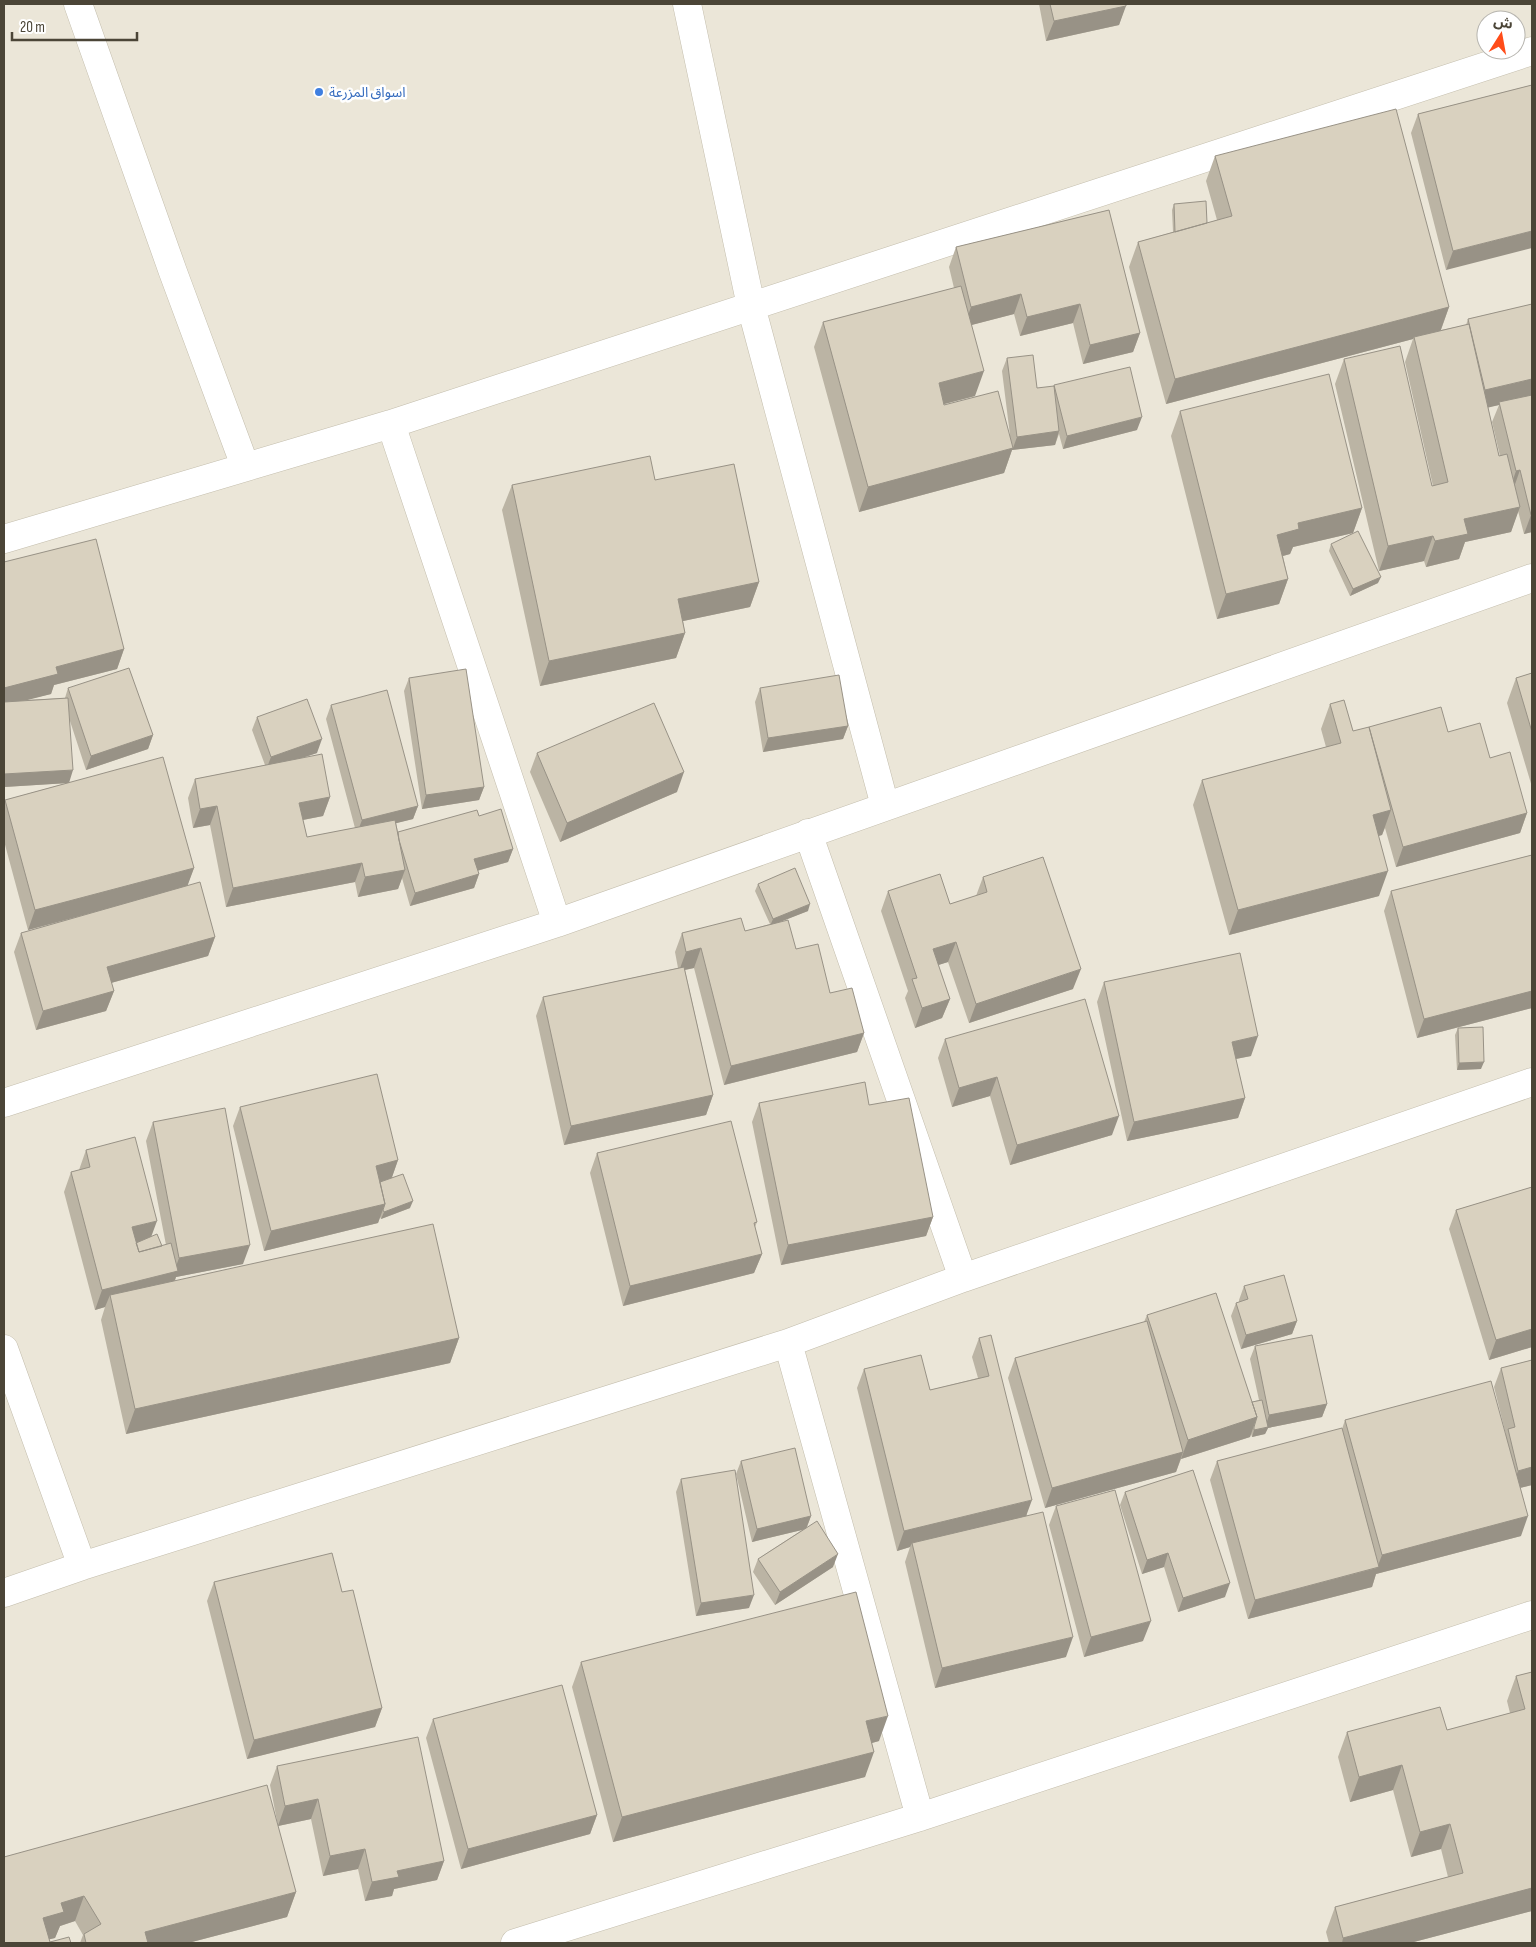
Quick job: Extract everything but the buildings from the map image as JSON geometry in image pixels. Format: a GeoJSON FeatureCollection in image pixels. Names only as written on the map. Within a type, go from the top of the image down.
{"type":"FeatureCollection","features":[{"type":"Feature","properties":{"kind":"street"},"geometry":{"type":"LineString","coordinates":[[78,4],[173,272],[245,466]]}},
{"type":"Feature","properties":{"kind":"street"},"geometry":{"type":"LineString","coordinates":[[687,4],[752,306],[885,806]]}},
{"type":"Feature","properties":{"kind":"street"},"geometry":{"type":"LineString","coordinates":[[4,540],[245,466],[391,424],[1532,51]]}},
{"type":"Feature","properties":{"kind":"street"},"geometry":{"type":"LineString","coordinates":[[391,424],[557,923]]}},
{"type":"Feature","properties":{"kind":"street"},"geometry":{"type":"LineString","coordinates":[[4,1103],[557,923],[1532,578]]}},
{"type":"Feature","properties":{"kind":"street"},"geometry":{"type":"LineString","coordinates":[[808,833],[963,1278]]}},
{"type":"Feature","properties":{"kind":"street"},"geometry":{"type":"LineString","coordinates":[[4,1593],[82,1566],[788,1344],[963,1278],[1532,1082]]}},
{"type":"Feature","properties":{"kind":"street"},"geometry":{"type":"LineString","coordinates":[[788,1344],[920,1817]]}},
{"type":"Feature","properties":{"kind":"street"},"geometry":{"type":"LineString","coordinates":[[4,1349],[82,1566]]}},
{"type":"Feature","properties":{"kind":"street"},"geometry":{"type":"LineString","coordinates":[[515,1943],[920,1817],[1532,1615]]}},
{"type":"Feature","properties":{"kind":"shaded area"},"geometry":{"type":"Polygon","coordinates":[[[4,4],[1532,4],[1532,1943],[4,1943],[4,4]]]}},
{"type":"Feature","properties":{"kind":"place","name":"اسواق المزرعة"},"geometry":{"type":"Point","coordinates":[319,92]}}]}
